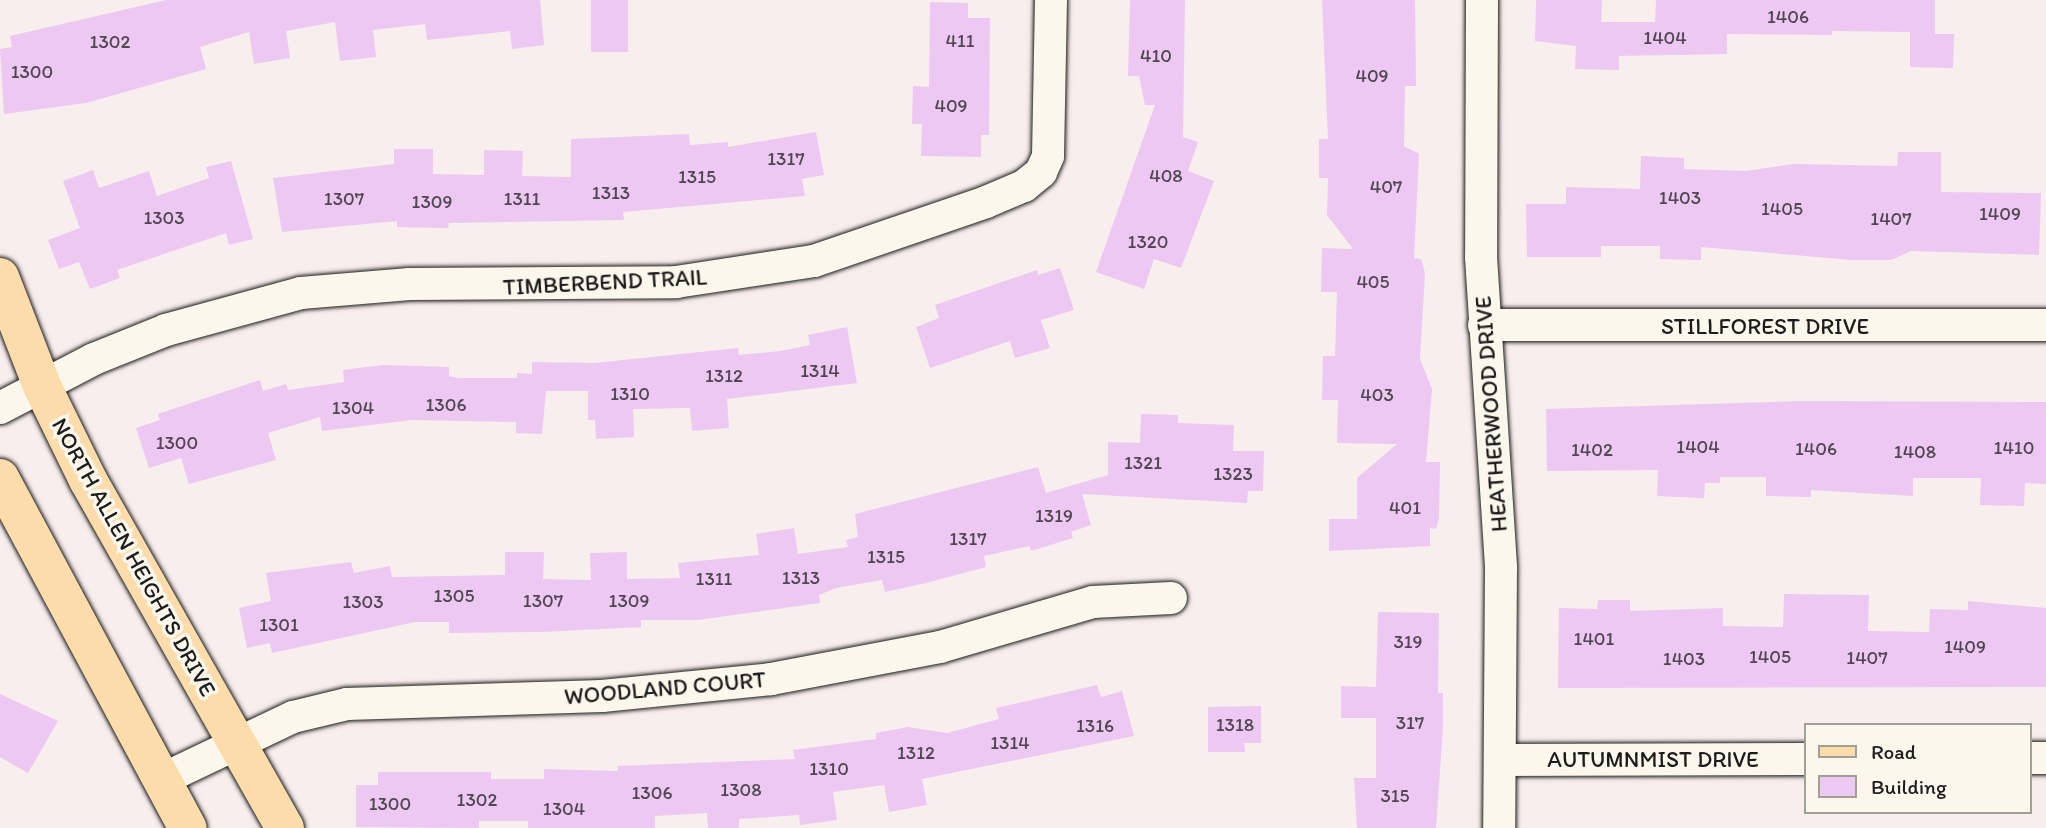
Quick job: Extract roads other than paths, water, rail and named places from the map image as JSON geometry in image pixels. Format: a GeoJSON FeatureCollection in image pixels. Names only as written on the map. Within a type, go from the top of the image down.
{"type":"FeatureCollection","features":[{"type":"Feature","properties":{"kind":"main road","name":"NORTH ALLEN HEIGHTS DRIVE"},"geometry":{"type":"LineString","coordinates":[[0,277],[42,386],[88,480],[285,828]]}},
{"type":"Feature","properties":{"kind":"main road"},"geometry":{"type":"LineString","coordinates":[[0,478],[165,778],[188,828]]}},
{"type":"Feature","properties":{"kind":"street","name":"TIMBERBEND TRAIL"},"geometry":{"type":"LineString","coordinates":[[0,408],[166,330],[301,293],[410,284],[676,282],[814,261],[986,202],[1024,186],[1041,172],[1048,156],[1051,0]]}},
{"type":"Feature","properties":{"kind":"street","name":"HEATHERWOOD DRIVE"},"geometry":{"type":"LineString","coordinates":[[1482,0],[1484,325],[1501,556],[1499,828]]}},
{"type":"Feature","properties":{"kind":"street","name":"STILLFOREST DRIVE"},"geometry":{"type":"LineString","coordinates":[[1484,325],[2046,325]]}},
{"type":"Feature","properties":{"kind":"street","name":"WOODLAND COURT"},"geometry":{"type":"LineString","coordinates":[[165,778],[237,741],[293,717],[347,704],[602,696],[771,679],[940,647],[1093,602],[1171,598]]}},
{"type":"Feature","properties":{"kind":"street","name":"AUTUMNMIST DRIVE"},"geometry":{"type":"LineString","coordinates":[[1500,760],[1804,759]]}}]}
